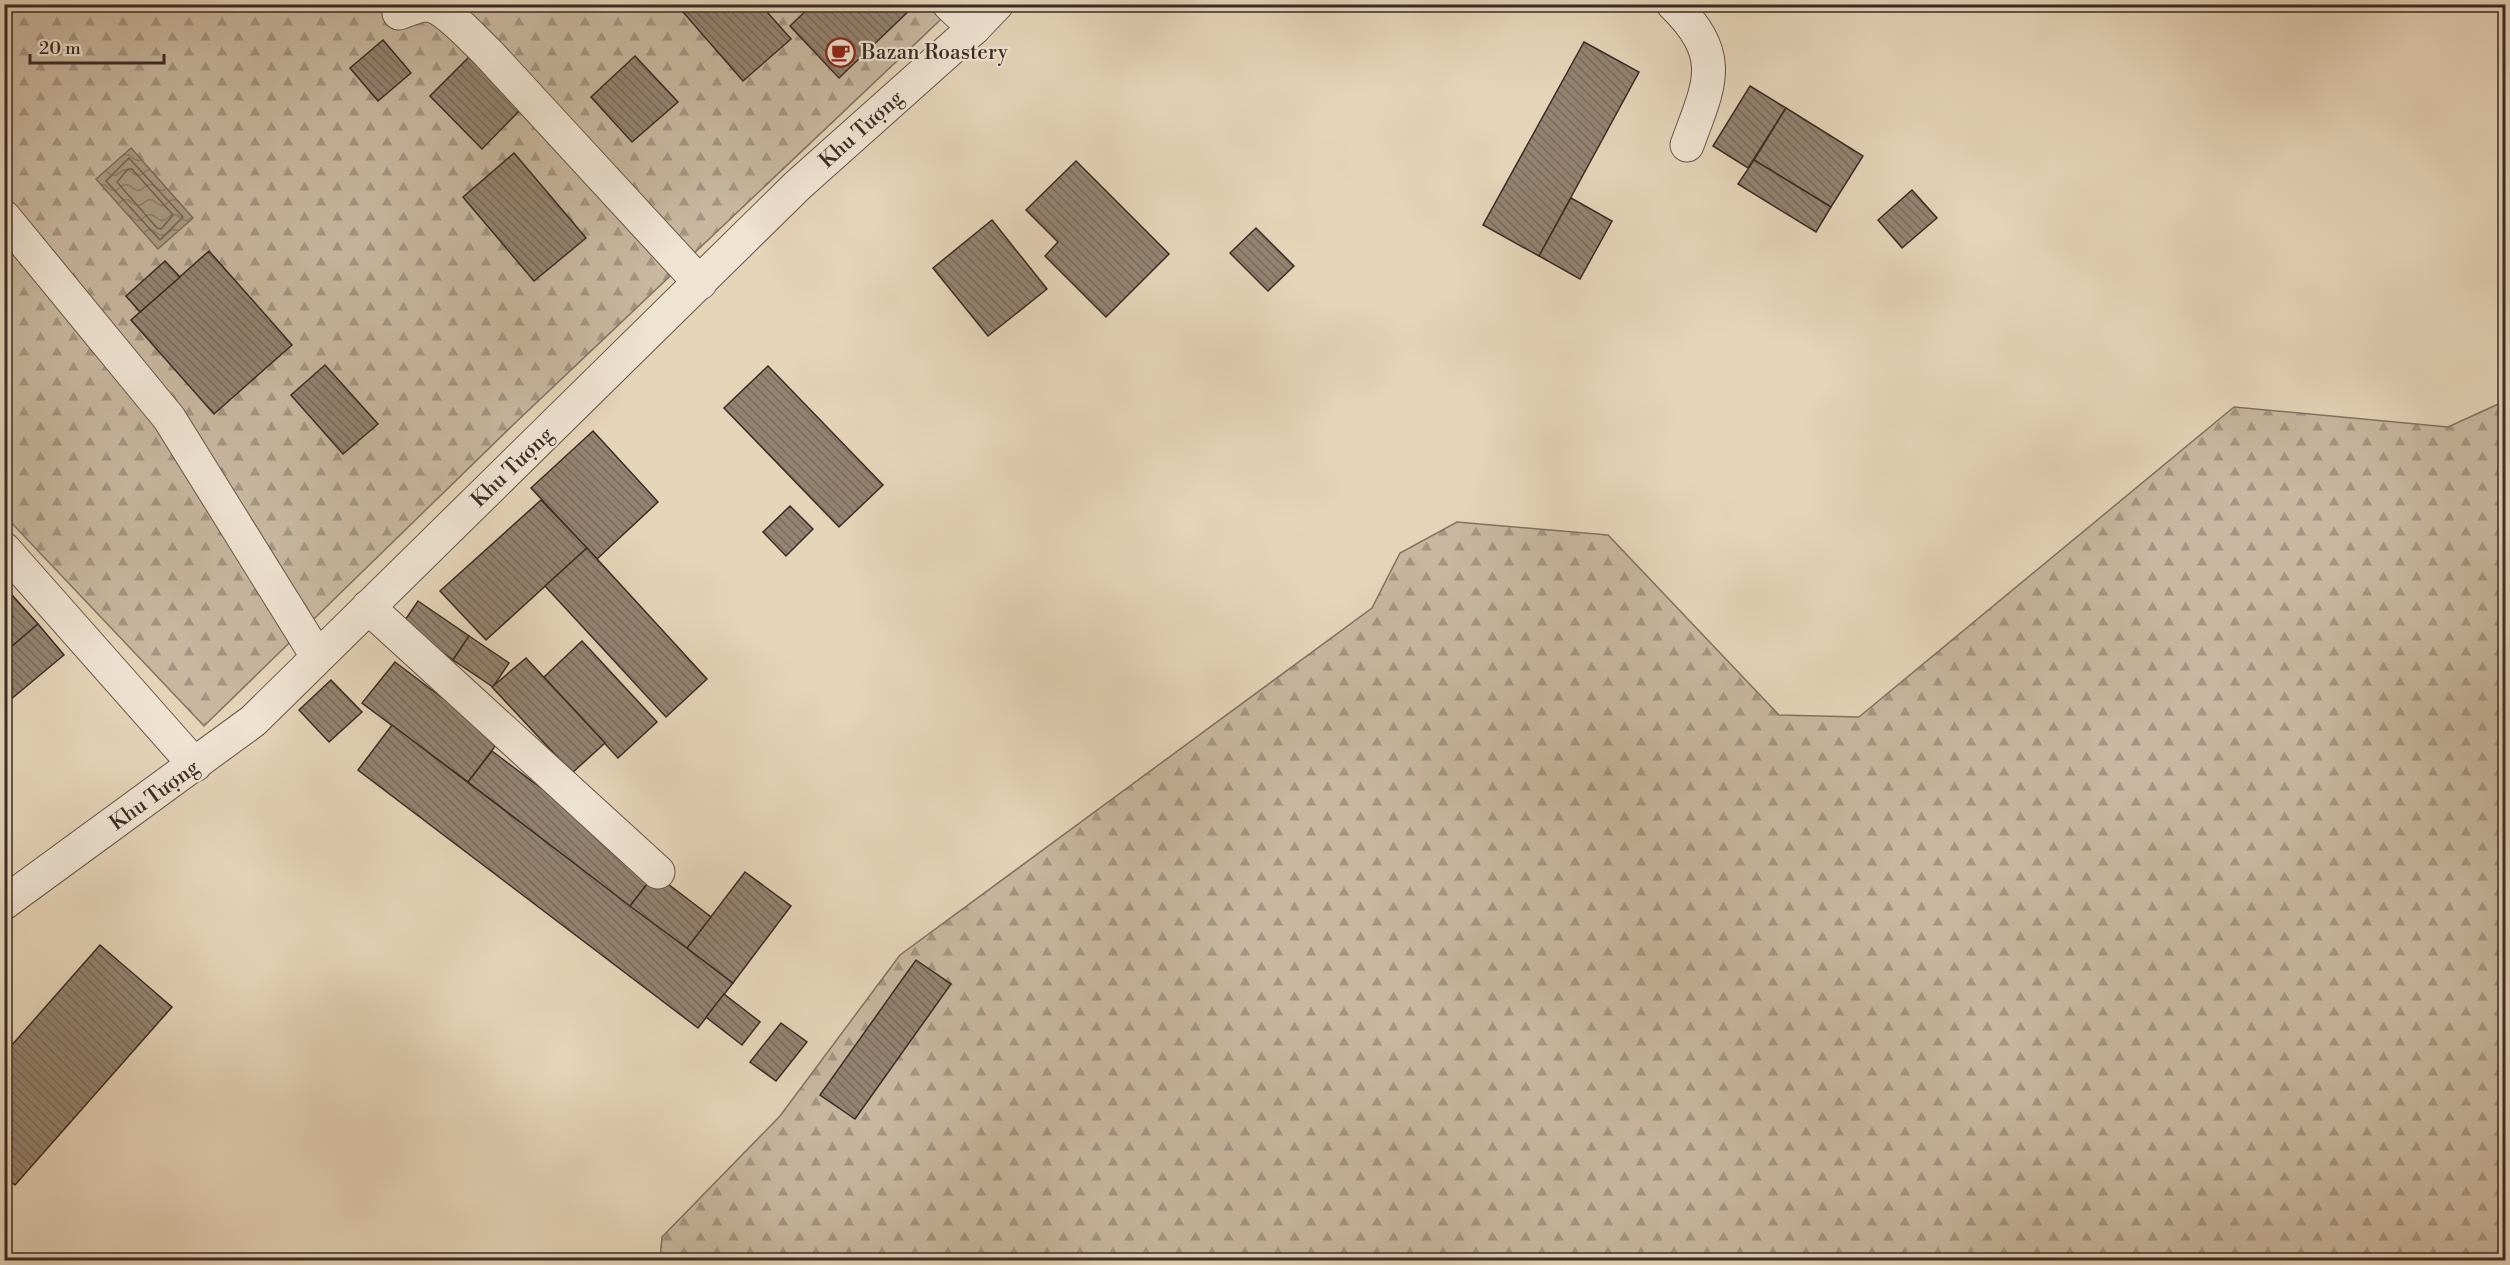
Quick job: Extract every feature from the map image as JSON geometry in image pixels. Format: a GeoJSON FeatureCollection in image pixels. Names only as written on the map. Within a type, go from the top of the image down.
{"type":"FeatureCollection","features":[{"type":"Feature","properties":{"kind":"street"},"geometry":{"type":"LineString","coordinates":[[949,4],[974,28]]}},
{"type":"Feature","properties":{"kind":"street","name":"Khu Tượng"},"geometry":{"type":"LineString","coordinates":[[4,903],[253,721],[797,186],[974,28],[997,4]]}},
{"type":"Feature","properties":{"kind":"street"},"geometry":{"type":"LineString","coordinates":[[1673,4],[1691,22],[1707,47],[1709,85],[1687,145]]}},
{"type":"Feature","properties":{"kind":"street"},"geometry":{"type":"LineString","coordinates":[[399,13],[430,5],[440,10],[458,26],[488,53],[700,283]]}},
{"type":"Feature","properties":{"kind":"street"},"geometry":{"type":"LineString","coordinates":[[4,217],[170,418],[317,656]]}},
{"type":"Feature","properties":{"kind":"street"},"geometry":{"type":"LineString","coordinates":[[4,549],[195,765]]}},
{"type":"Feature","properties":{"kind":"street"},"geometry":{"type":"LineString","coordinates":[[368,607],[658,872]]}},
{"type":"Feature","properties":{"kind":"green space"},"geometry":{"type":"Polygon","coordinates":[[[5,5],[956,5],[514,424],[204,726],[5,516],[5,5]]]}},
{"type":"Feature","properties":{"kind":"green space"},"geometry":{"type":"Polygon","coordinates":[[[2505,401],[2505,1260],[660,1260],[662,1237],[780,1116],[900,955],[1372,608],[1400,553],[1457,522],[1608,535],[1779,715],[1859,717],[2234,407],[2448,427],[2505,401]]]}},
{"type":"Feature","properties":{"kind":"water"},"geometry":{"type":"Polygon","coordinates":[[[131,148],[193,218],[158,249],[96,179],[131,148]]]}},
{"type":"Feature","properties":{"kind":"building"},"geometry":{"type":"Polygon","coordinates":[[[676,4],[760,4],[791,39],[743,81],[676,4]]]}},
{"type":"Feature","properties":{"kind":"building","name":"Bazan Roastery"},"geometry":{"type":"Polygon","coordinates":[[[813,4],[916,4],[839,78],[790,26],[813,4]]]}},
{"type":"Feature","properties":{"kind":"building"},"geometry":{"type":"Polygon","coordinates":[[[383,40],[411,73],[378,101],[350,68],[383,40]]]}},
{"type":"Feature","properties":{"kind":"building"},"geometry":{"type":"Polygon","coordinates":[[[1584,42],[1639,72],[1539,256],[1483,225],[1584,42]]]}},
{"type":"Feature","properties":{"kind":"building"},"geometry":{"type":"Polygon","coordinates":[[[470,56],[521,109],[482,149],[430,96],[470,56]]]}},
{"type":"Feature","properties":{"kind":"building"},"geometry":{"type":"Polygon","coordinates":[[[635,56],[678,102],[632,142],[591,97],[635,56]]]}},
{"type":"Feature","properties":{"kind":"building"},"geometry":{"type":"Polygon","coordinates":[[[1750,86],[1786,108],[1748,168],[1713,146],[1750,86]]]}},
{"type":"Feature","properties":{"kind":"building"},"geometry":{"type":"Polygon","coordinates":[[[1786,108],[1863,156],[1831,207],[1754,160],[1786,108]]]}},
{"type":"Feature","properties":{"kind":"building"},"geometry":{"type":"Polygon","coordinates":[[[514,153],[586,238],[534,281],[463,197],[514,153]]]}},
{"type":"Feature","properties":{"kind":"building"},"geometry":{"type":"Polygon","coordinates":[[[1754,160],[1831,207],[1816,232],[1738,184],[1754,160]]]}},
{"type":"Feature","properties":{"kind":"building"},"geometry":{"type":"Polygon","coordinates":[[[1076,161],[1169,254],[1106,317],[1045,256],[1058,242],[1026,210],[1076,161]]]}},
{"type":"Feature","properties":{"kind":"building"},"geometry":{"type":"Polygon","coordinates":[[[1912,190],[1937,218],[1902,248],[1878,220],[1912,190]]]}},
{"type":"Feature","properties":{"kind":"building"},"geometry":{"type":"Polygon","coordinates":[[[1571,198],[1612,221],[1580,279],[1539,256],[1571,198]]]}},
{"type":"Feature","properties":{"kind":"building"},"geometry":{"type":"Polygon","coordinates":[[[992,220],[1047,289],[988,336],[933,268],[992,220]]]}},
{"type":"Feature","properties":{"kind":"building"},"geometry":{"type":"Polygon","coordinates":[[[1256,228],[1294,266],[1268,291],[1230,253],[1256,228]]]}},
{"type":"Feature","properties":{"kind":"building"},"geometry":{"type":"Polygon","coordinates":[[[209,251],[292,345],[214,414],[131,320],[209,251]]]}},
{"type":"Feature","properties":{"kind":"building"},"geometry":{"type":"Polygon","coordinates":[[[165,261],[180,277],[140,312],[126,296],[165,261]]]}},
{"type":"Feature","properties":{"kind":"building"},"geometry":{"type":"Polygon","coordinates":[[[325,365],[378,424],[343,454],[291,395],[325,365]]]}},
{"type":"Feature","properties":{"kind":"building"},"geometry":{"type":"Polygon","coordinates":[[[768,366],[883,485],[839,527],[724,408],[768,366]]]}},
{"type":"Feature","properties":{"kind":"building"},"geometry":{"type":"Polygon","coordinates":[[[593,431],[658,502],[597,559],[531,488],[593,431]]]}},
{"type":"Feature","properties":{"kind":"building"},"geometry":{"type":"Polygon","coordinates":[[[541,500],[587,548],[486,640],[440,591],[541,500]]]}},
{"type":"Feature","properties":{"kind":"building"},"geometry":{"type":"Polygon","coordinates":[[[790,506],[813,529],[786,556],[763,532],[790,506]]]}},
{"type":"Feature","properties":{"kind":"building"},"geometry":{"type":"Polygon","coordinates":[[[587,548],[707,679],[666,717],[545,586],[587,548]]]}},
{"type":"Feature","properties":{"kind":"building"},"geometry":{"type":"Polygon","coordinates":[[[4,586],[38,624],[4,653],[4,586]]]}},
{"type":"Feature","properties":{"kind":"building"},"geometry":{"type":"Polygon","coordinates":[[[418,601],[469,636],[453,660],[401,626],[418,601]]]}},
{"type":"Feature","properties":{"kind":"building"},"geometry":{"type":"Polygon","coordinates":[[[38,624],[64,655],[4,705],[4,653],[38,624]]]}},
{"type":"Feature","properties":{"kind":"building"},"geometry":{"type":"Polygon","coordinates":[[[469,636],[509,663],[493,687],[453,660],[469,636]]]}},
{"type":"Feature","properties":{"kind":"building"},"geometry":{"type":"Polygon","coordinates":[[[582,641],[657,722],[618,758],[544,677],[582,641]]]}},
{"type":"Feature","properties":{"kind":"building"},"geometry":{"type":"Polygon","coordinates":[[[526,658],[605,743],[572,773],[492,687],[526,658]]]}},
{"type":"Feature","properties":{"kind":"building"},"geometry":{"type":"Polygon","coordinates":[[[395,662],[499,741],[468,782],[362,703],[395,662]]]}},
{"type":"Feature","properties":{"kind":"building"},"geometry":{"type":"Polygon","coordinates":[[[331,680],[362,712],[329,742],[299,710],[331,680]]]}},
{"type":"Feature","properties":{"kind":"building"},"geometry":{"type":"Polygon","coordinates":[[[392,725],[733,983],[698,1028],[358,770],[392,725]]]}},
{"type":"Feature","properties":{"kind":"building"},"geometry":{"type":"Polygon","coordinates":[[[492,751],[655,874],[630,906],[468,782],[492,751]]]}},
{"type":"Feature","properties":{"kind":"building"},"geometry":{"type":"Polygon","coordinates":[[[745,872],[791,906],[733,983],[687,948],[745,872]]]}},
{"type":"Feature","properties":{"kind":"building"},"geometry":{"type":"Polygon","coordinates":[[[655,874],[711,917],[687,948],[630,906],[655,874]]]}},
{"type":"Feature","properties":{"kind":"building"},"geometry":{"type":"Polygon","coordinates":[[[100,945],[172,1007],[15,1185],[4,1176],[4,1054],[100,945]]]}},
{"type":"Feature","properties":{"kind":"building"},"geometry":{"type":"Polygon","coordinates":[[[916,960],[951,984],[855,1119],[820,1095],[916,960]]]}},
{"type":"Feature","properties":{"kind":"building"},"geometry":{"type":"Polygon","coordinates":[[[724,994],[760,1022],[742,1045],[706,1017],[724,994]]]}},
{"type":"Feature","properties":{"kind":"building"},"geometry":{"type":"Polygon","coordinates":[[[781,1023],[807,1042],[776,1081],[750,1062],[781,1023]]]}},
{"type":"Feature","properties":{"kind":"place","name":"Bazan Roastery"},"geometry":{"type":"Point","coordinates":[840,52]}}]}
